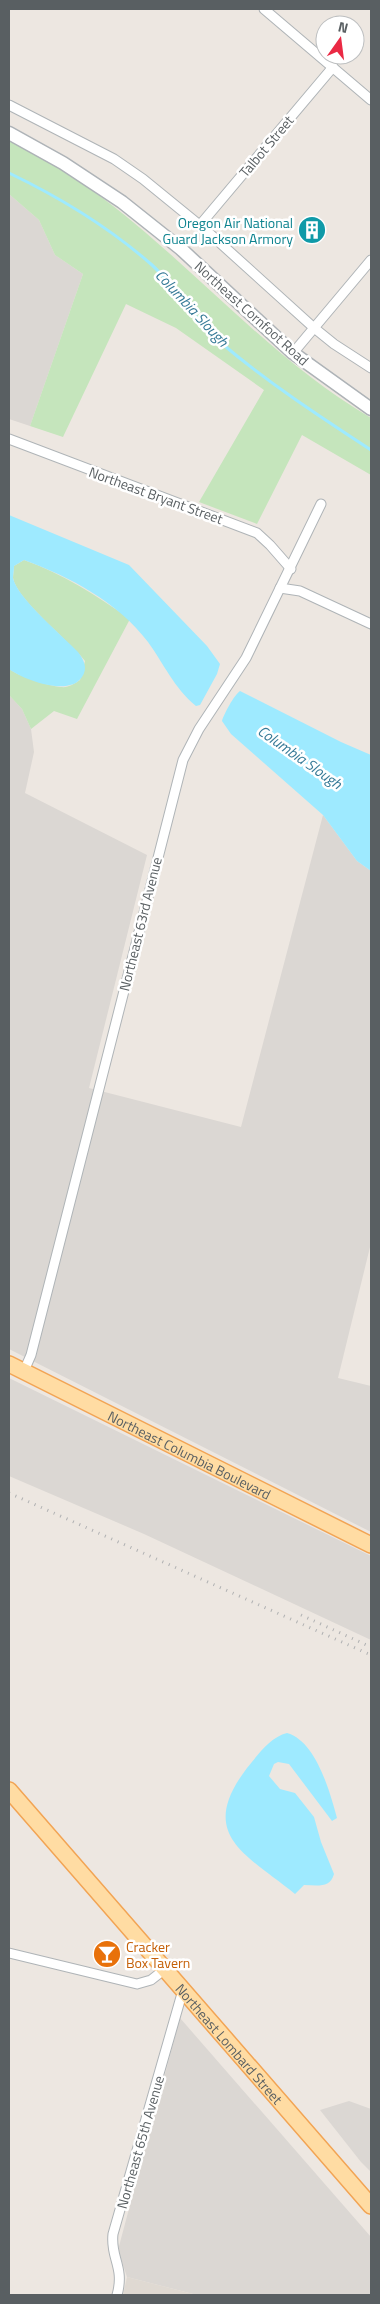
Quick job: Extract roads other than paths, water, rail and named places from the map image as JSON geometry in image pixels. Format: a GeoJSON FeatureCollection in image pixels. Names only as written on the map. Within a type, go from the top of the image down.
{"type":"FeatureCollection","features":[{"type":"Feature","properties":{"kind":"main road","name":"Northeast Columbia Boulevard"},"geometry":{"type":"LineString","coordinates":[[9,1364],[371,1545]]}},
{"type":"Feature","properties":{"kind":"main road","name":"Northeast Lombard Street"},"geometry":{"type":"LineString","coordinates":[[9,1790],[371,2206]]}},
{"type":"Feature","properties":{"kind":"street"},"geometry":{"type":"LineString","coordinates":[[264,9],[371,100]]}},
{"type":"Feature","properties":{"kind":"street","name":"Talbot Street"},"geometry":{"type":"LineString","coordinates":[[200,225],[333,67]]}},
{"type":"Feature","properties":{"kind":"street"},"geometry":{"type":"LineString","coordinates":[[9,105],[114,159],[143,179],[200,225],[314,328],[334,344],[371,368]]}},
{"type":"Feature","properties":{"kind":"street","name":"Northeast Cornfoot Road"},"geometry":{"type":"LineString","coordinates":[[9,132],[83,175],[142,217],[180,249],[293,353],[371,409]]}},
{"type":"Feature","properties":{"kind":"street"},"geometry":{"type":"LineString","coordinates":[[293,353],[371,260]]}},
{"type":"Feature","properties":{"kind":"street","name":"Northeast Bryant Street"},"geometry":{"type":"LineString","coordinates":[[9,439],[257,533],[291,569]]}},
{"type":"Feature","properties":{"kind":"street","name":"Northeast 63rd Avenue"},"geometry":{"type":"LineString","coordinates":[[24,1371],[31,1355],[183,760],[199,729],[246,658],[321,504]]}},
{"type":"Feature","properties":{"kind":"street"},"geometry":{"type":"LineString","coordinates":[[280,588],[300,591],[371,624]]}},
{"type":"Feature","properties":{"kind":"street"},"geometry":{"type":"LineString","coordinates":[[9,1954],[137,1984],[151,1980],[165,1968]]}},
{"type":"Feature","properties":{"kind":"street","name":"Northeast 65th Avenue"},"geometry":{"type":"LineString","coordinates":[[117,2295],[121,2274],[113,2251],[113,2234],[183,1990]]}},
{"type":"Feature","properties":{"kind":"water"},"geometry":{"type":"Polygon","coordinates":[[[9,515],[129,565],[207,646],[220,664],[217,674],[200,705],[196,706],[188,699],[170,676],[148,642],[136,628],[108,603],[59,574],[24,560],[14,566],[13,578],[16,586],[31,606],[78,652],[85,670],[82,677],[76,683],[67,686],[57,686],[35,682],[9,669],[9,515]]]}},
{"type":"Feature","properties":{"kind":"water"},"geometry":{"type":"Polygon","coordinates":[[[240,691],[371,755],[371,871],[357,861],[323,815],[231,734],[222,721],[229,705],[240,691]]]}},
{"type":"Feature","properties":{"kind":"water"},"geometry":{"type":"Polygon","coordinates":[[[287,1733],[297,1738],[306,1746],[314,1757],[326,1782],[337,1818],[332,1821],[289,1764],[278,1762],[274,1764],[269,1776],[280,1789],[295,1793],[314,1817],[321,1842],[334,1874],[332,1879],[326,1884],[304,1885],[295,1894],[245,1854],[234,1841],[227,1827],[226,1810],[232,1791],[247,1768],[275,1738],[287,1733]]]}},
{"type":"Feature","properties":{"kind":"waterway","name":"Columbia Slough"},"geometry":{"type":"LineString","coordinates":[[9,173],[65,203],[136,251],[161,274],[202,324],[220,342],[275,385],[371,450]]}},
{"type":"Feature","properties":{"kind":"railway"},"geometry":{"type":"LineString","coordinates":[[9,1493],[371,1655]]}},
{"type":"Feature","properties":{"kind":"railway"},"geometry":{"type":"LineString","coordinates":[[301,1615],[371,1647]]}},
{"type":"Feature","properties":{"kind":"place","name":"Oregon Air National Guard Jackson Armory"},"geometry":{"type":"Point","coordinates":[312,230]}},
{"type":"Feature","properties":{"kind":"place","name":"Cracker Box Tavern"},"geometry":{"type":"Point","coordinates":[107,1954]}}]}
